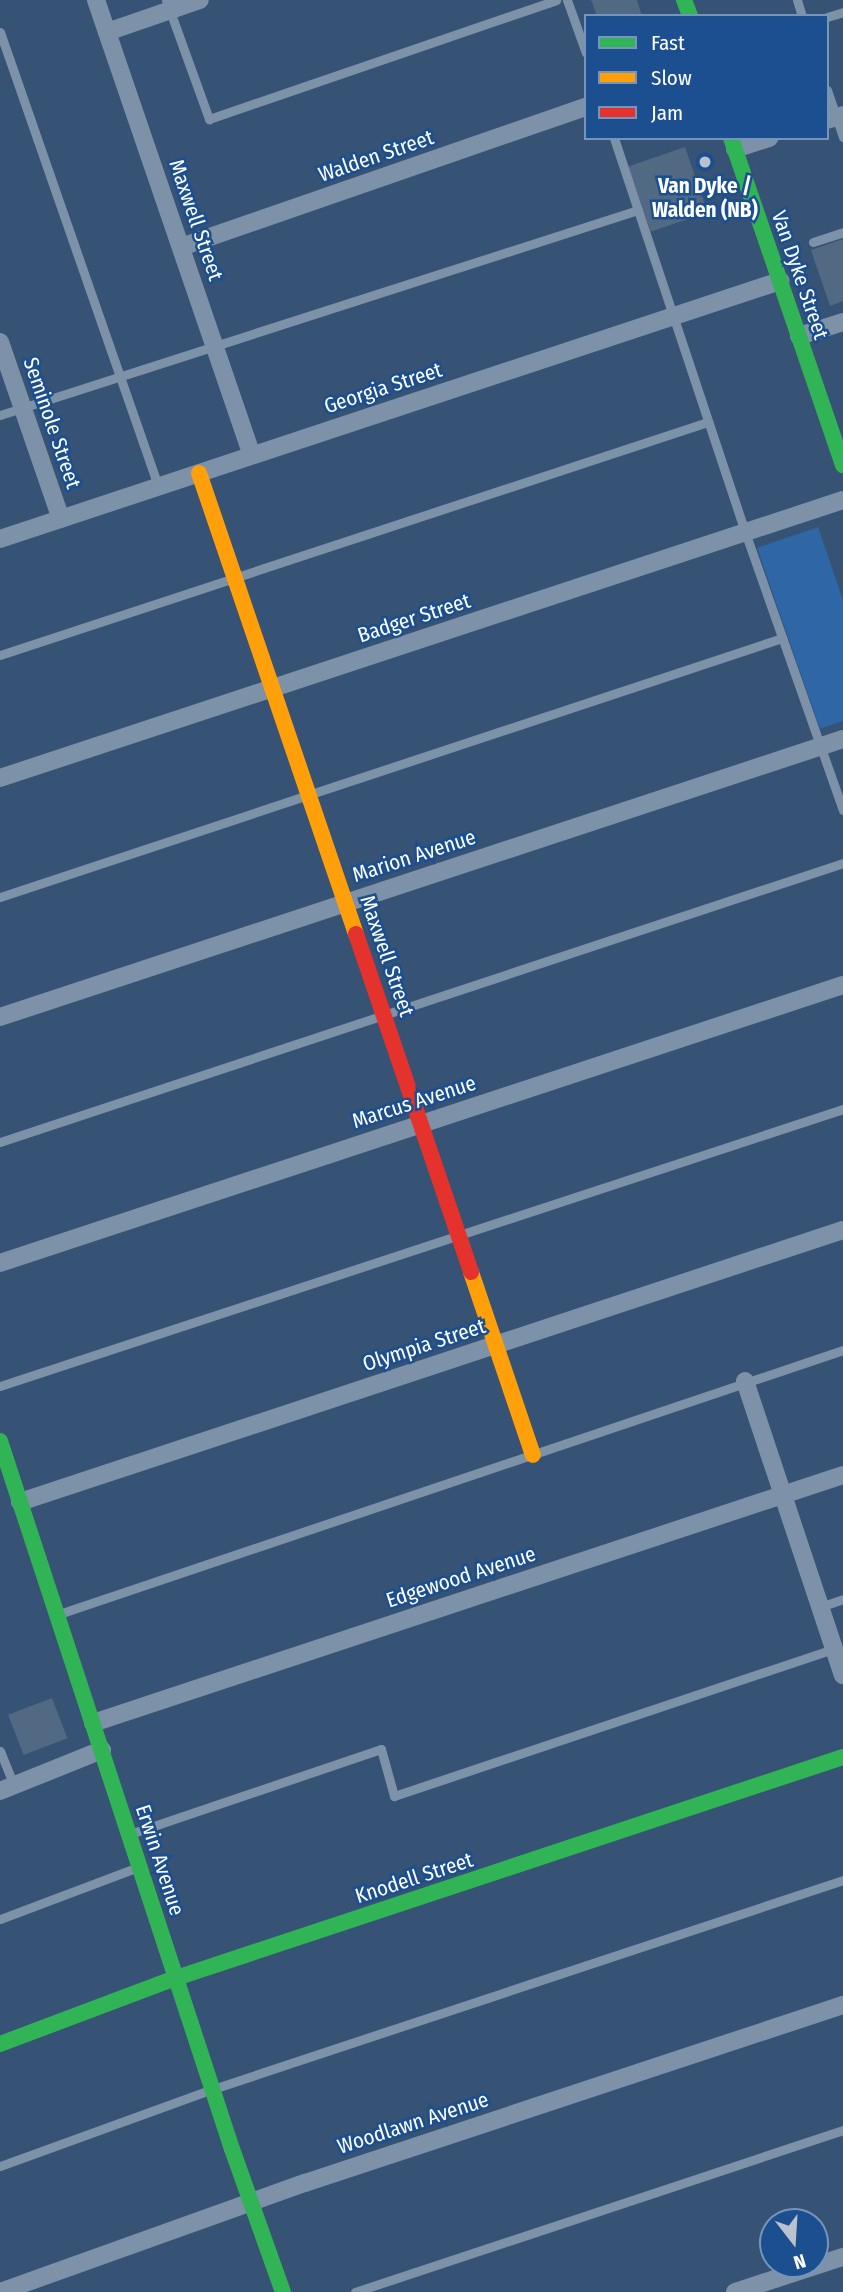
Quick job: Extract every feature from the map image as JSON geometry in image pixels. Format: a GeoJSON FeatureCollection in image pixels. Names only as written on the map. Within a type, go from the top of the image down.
{"type":"FeatureCollection","features":[{"type":"Feature","properties":{"kind":"street","name":"Maxwell Street"},"geometry":{"type":"LineString","coordinates":[[96,0],[252,455]]}},
{"type":"Feature","properties":{"kind":"street"},"geometry":{"type":"LineString","coordinates":[[107,32],[168,5],[200,0]]}},
{"type":"Feature","properties":{"kind":"street","name":"Walden Street"},"geometry":{"type":"LineString","coordinates":[[181,247],[584,108]]}},
{"type":"Feature","properties":{"kind":"street"},"geometry":{"type":"LineString","coordinates":[[733,144],[757,140]]}},
{"type":"Feature","properties":{"kind":"street","name":"Van Dyke Street"},"geometry":{"type":"LineString","coordinates":[[733,144],[843,465]]}},
{"type":"Feature","properties":{"kind":"street","name":"Georgia Street"},"geometry":{"type":"LineString","coordinates":[[0,539],[780,281]]}},
{"type":"Feature","properties":{"kind":"street"},"geometry":{"type":"LineString","coordinates":[[799,336],[843,322]]}},
{"type":"Feature","properties":{"kind":"street","name":"Seminole Street"},"geometry":{"type":"LineString","coordinates":[[0,342],[61,519]]}},
{"type":"Feature","properties":{"kind":"street","name":"Maxwell Street"},"geometry":{"type":"LineString","coordinates":[[199,473],[533,1455]]}},
{"type":"Feature","properties":{"kind":"street","name":"Badger Street"},"geometry":{"type":"LineString","coordinates":[[0,778],[843,500]]}},
{"type":"Feature","properties":{"kind":"street","name":"Marion Avenue"},"geometry":{"type":"LineString","coordinates":[[0,1017],[843,739]]}},
{"type":"Feature","properties":{"kind":"street","name":"Marcus Avenue"},"geometry":{"type":"LineString","coordinates":[[0,1263],[843,985]]}},
{"type":"Feature","properties":{"kind":"street","name":"Olympia Street"},"geometry":{"type":"LineString","coordinates":[[20,1502],[843,1230]]}},
{"type":"Feature","properties":{"kind":"street"},"geometry":{"type":"LineString","coordinates":[[745,1381],[843,1675]]}},
{"type":"Feature","properties":{"kind":"street","name":"Erwin Avenue"},"geometry":{"type":"LineString","coordinates":[[0,1441],[176,1979],[283,2292]]}},
{"type":"Feature","properties":{"kind":"street","name":"Edgewood Avenue"},"geometry":{"type":"LineString","coordinates":[[93,1723],[843,1475]]}},
{"type":"Feature","properties":{"kind":"street"},"geometry":{"type":"LineString","coordinates":[[7,1788],[102,1750]]}},
{"type":"Feature","properties":{"kind":"street","name":"Knodell Street"},"geometry":{"type":"LineString","coordinates":[[0,2044],[176,1979],[843,1757]]}},
{"type":"Feature","properties":{"kind":"street","name":"Woodlawn Avenue"},"geometry":{"type":"LineString","coordinates":[[0,2292],[251,2202],[843,2005]]}},
{"type":"Feature","properties":{"kind":"street"},"geometry":{"type":"LineString","coordinates":[[735,2292],[843,2257]]}},
{"type":"Feature","properties":{"kind":"lane"},"geometry":{"type":"LineString","coordinates":[[168,5],[209,119],[556,0]]}},
{"type":"Feature","properties":{"kind":"lane"},"geometry":{"type":"LineString","coordinates":[[567,0],[584,47]]}},
{"type":"Feature","properties":{"kind":"lane"},"geometry":{"type":"LineString","coordinates":[[0,32],[158,486]]}},
{"type":"Feature","properties":{"kind":"lane"},"geometry":{"type":"LineString","coordinates":[[829,97],[843,137]]}},
{"type":"Feature","properties":{"kind":"lane"},"geometry":{"type":"LineString","coordinates":[[615,140],[745,532],[843,810]]}},
{"type":"Feature","properties":{"kind":"lane"},"geometry":{"type":"LineString","coordinates":[[0,415],[638,210]]}},
{"type":"Feature","properties":{"kind":"lane"},"geometry":{"type":"LineString","coordinates":[[813,242],[843,232]]}},
{"type":"Feature","properties":{"kind":"lane"},"geometry":{"type":"LineString","coordinates":[[0,655],[708,422]]}},
{"type":"Feature","properties":{"kind":"lane"},"geometry":{"type":"LineString","coordinates":[[0,897],[782,638]]}},
{"type":"Feature","properties":{"kind":"lane"},"geometry":{"type":"LineString","coordinates":[[0,1142],[843,863]]}},
{"type":"Feature","properties":{"kind":"lane"},"geometry":{"type":"LineString","coordinates":[[0,1386],[843,1109]]}},
{"type":"Feature","properties":{"kind":"lane"},"geometry":{"type":"LineString","coordinates":[[57,1615],[843,1350]]}},
{"type":"Feature","properties":{"kind":"lane"},"geometry":{"type":"LineString","coordinates":[[820,1606],[843,1599]]}},
{"type":"Feature","properties":{"kind":"lane"},"geometry":{"type":"LineString","coordinates":[[130,1834],[381,1749],[394,1797],[834,1649]]}},
{"type":"Feature","properties":{"kind":"lane"},"geometry":{"type":"LineString","coordinates":[[0,1752],[7,1788]]}},
{"type":"Feature","properties":{"kind":"lane"},"geometry":{"type":"LineString","coordinates":[[0,1919],[140,1866]]}},
{"type":"Feature","properties":{"kind":"lane"},"geometry":{"type":"LineString","coordinates":[[0,2166],[213,2089],[843,1880]]}},
{"type":"Feature","properties":{"kind":"lane"},"geometry":{"type":"LineString","coordinates":[[355,2292],[843,2130]]}},
{"type":"Feature","properties":{"kind":"shaded area"},"geometry":{"type":"Polygon","coordinates":[[[818,527],[843,600],[843,721],[820,729],[757,548],[818,527]]]}},
{"type":"Feature","properties":{"kind":"building"},"geometry":{"type":"Polygon","coordinates":[[[591,0],[637,0],[641,14],[596,14],[591,0]]]}},
{"type":"Feature","properties":{"kind":"building"},"geometry":{"type":"Polygon","coordinates":[[[685,147],[707,212],[651,232],[628,167],[685,147]]]}},
{"type":"Feature","properties":{"kind":"building"},"geometry":{"type":"Polygon","coordinates":[[[843,239],[843,301],[830,306],[811,250],[843,239]]]}},
{"type":"Feature","properties":{"kind":"building"},"geometry":{"type":"Polygon","coordinates":[[[52,1698],[67,1738],[24,1755],[8,1715],[52,1698]]]}},
{"type":"Feature","properties":{"kind":"traffic: fast"},"geometry":{"type":"LineString","coordinates":[[684,0],[689,14]]}},
{"type":"Feature","properties":{"kind":"traffic: fast"},"geometry":{"type":"LineString","coordinates":[[732,140],[843,465]]}},
{"type":"Feature","properties":{"kind":"traffic: fast"},"geometry":{"type":"LineString","coordinates":[[0,1441],[232,2149],[283,2292]]}},
{"type":"Feature","properties":{"kind":"traffic: fast"},"geometry":{"type":"LineString","coordinates":[[0,2044],[176,1978],[843,1757]]}},
{"type":"Feature","properties":{"kind":"traffic: slow"},"geometry":{"type":"LineString","coordinates":[[199,473],[356,934]]}},
{"type":"Feature","properties":{"kind":"traffic: slow"},"geometry":{"type":"LineString","coordinates":[[471,1272],[533,1455]]}},
{"type":"Feature","properties":{"kind":"traffic: jam"},"geometry":{"type":"LineString","coordinates":[[356,934],[471,1272]]}},
{"type":"Feature","properties":{"kind":"place","name":"Van Dyke / Walden (NB)"},"geometry":{"type":"Point","coordinates":[705,162]}}]}
